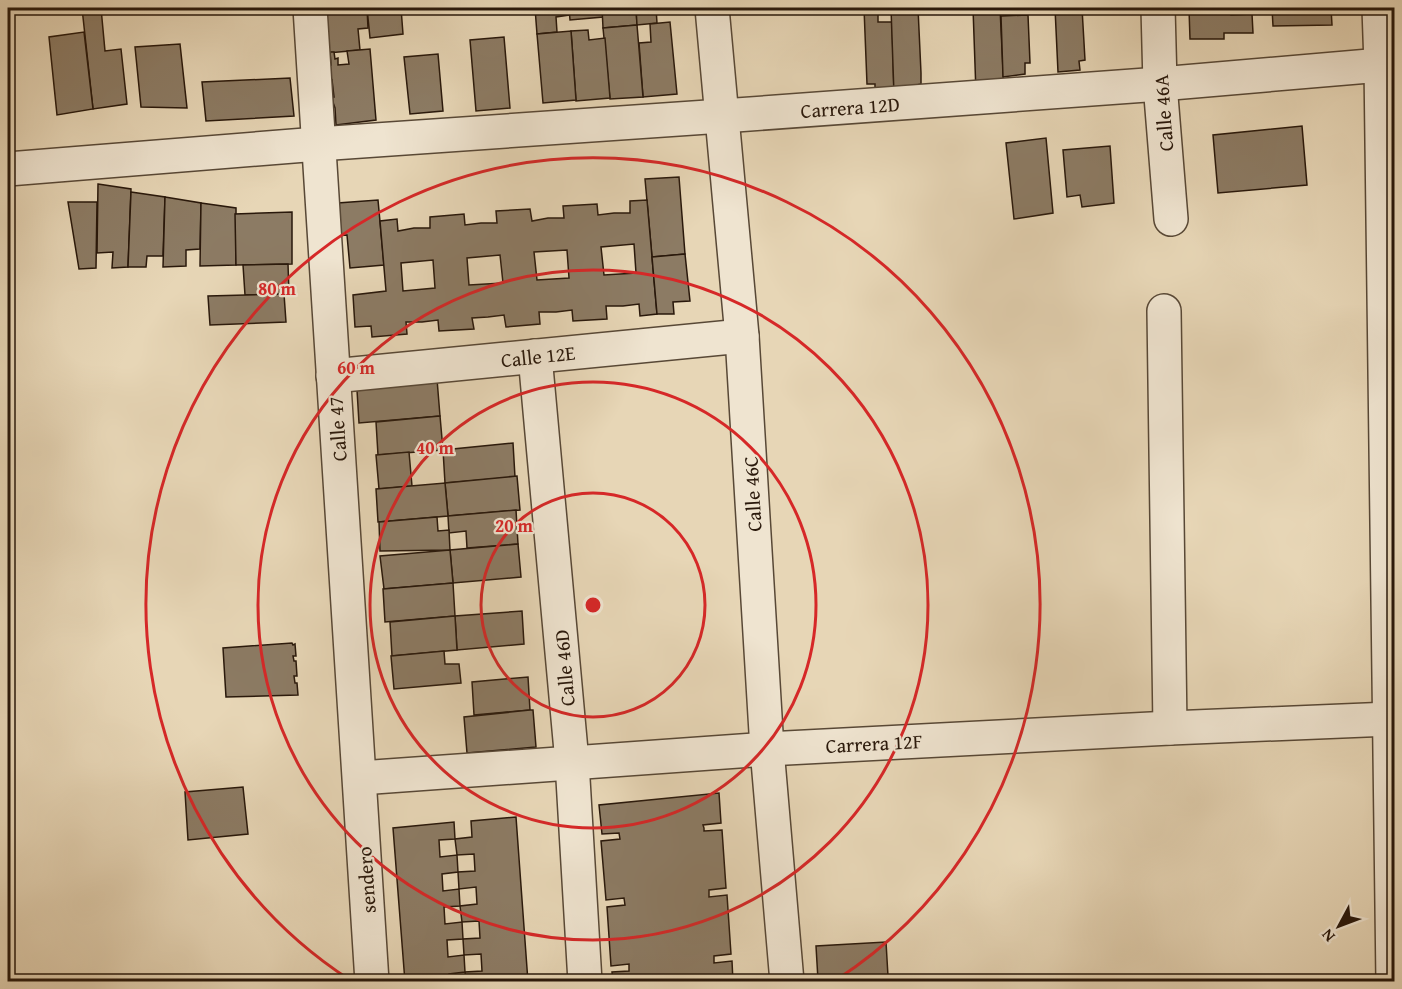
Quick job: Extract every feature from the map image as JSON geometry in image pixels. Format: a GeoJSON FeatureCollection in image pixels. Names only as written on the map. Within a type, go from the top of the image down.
{"type":"FeatureCollection","features":[{"type":"Feature","properties":{"kind":"street","name":"Calle 47"},"geometry":{"type":"LineString","coordinates":[[310,8],[360,778]]}},
{"type":"Feature","properties":{"kind":"street","name":"Calle 46C"},"geometry":{"type":"LineString","coordinates":[[712,8],[742,336],[767,749],[787,981]]}},
{"type":"Feature","properties":{"kind":"street","name":"Calle 46A"},"geometry":{"type":"LineString","coordinates":[[1158,8],[1160,84],[1171,219]]}},
{"type":"Feature","properties":{"kind":"street"},"geometry":{"type":"LineString","coordinates":[[1379,8],[1393,981]]}},
{"type":"Feature","properties":{"kind":"street","name":"Carrera 12D"},"geometry":{"type":"LineString","coordinates":[[8,169],[318,144],[1160,84],[1381,65]]}},
{"type":"Feature","properties":{"kind":"street"},"geometry":{"type":"LineString","coordinates":[[1164,311],[1170,728]]}},
{"type":"Feature","properties":{"kind":"street","name":"Calle 12E"},"geometry":{"type":"LineString","coordinates":[[333,376],[742,336]]}},
{"type":"Feature","properties":{"kind":"street","name":"Calle 46D"},"geometry":{"type":"LineString","coordinates":[[535,356],[572,762],[585,981]]}},
{"type":"Feature","properties":{"kind":"street","name":"Carrera 12F"},"geometry":{"type":"LineString","coordinates":[[360,778],[767,749],[1390,719]]}},
{"type":"Feature","properties":{"kind":"street","name":"sendero"},"geometry":{"type":"LineString","coordinates":[[360,778],[372,981]]}},
{"type":"Feature","properties":{"kind":"building"},"geometry":{"type":"Polygon","coordinates":[[[82,8],[101,8],[105,51],[121,49],[127,104],[93,109],[82,8]]]}},
{"type":"Feature","properties":{"kind":"building"},"geometry":{"type":"Polygon","coordinates":[[[324,8],[367,8],[368,28],[358,29],[360,50],[328,53],[324,8]]]}},
{"type":"Feature","properties":{"kind":"building"},"geometry":{"type":"Polygon","coordinates":[[[367,8],[401,8],[403,34],[370,38],[367,8]]]}},
{"type":"Feature","properties":{"kind":"building"},"geometry":{"type":"Polygon","coordinates":[[[535,8],[569,8],[569,15],[556,17],[557,32],[537,34],[535,8]]]}},
{"type":"Feature","properties":{"kind":"building"},"geometry":{"type":"Polygon","coordinates":[[[569,8],[602,8],[603,17],[570,20],[569,8]]]}},
{"type":"Feature","properties":{"kind":"building"},"geometry":{"type":"Polygon","coordinates":[[[602,8],[636,8],[637,25],[603,28],[602,8]]]}},
{"type":"Feature","properties":{"kind":"building"},"geometry":{"type":"Polygon","coordinates":[[[636,8],[656,8],[657,23],[637,25],[636,8]]]}},
{"type":"Feature","properties":{"kind":"building"},"geometry":{"type":"Polygon","coordinates":[[[864,8],[878,8],[878,22],[892,22],[894,92],[875,93],[875,84],[867,84],[864,8]]]}},
{"type":"Feature","properties":{"kind":"building"},"geometry":{"type":"Polygon","coordinates":[[[891,8],[918,8],[921,73],[921,84],[916,85],[916,89],[894,95],[891,8]]]}},
{"type":"Feature","properties":{"kind":"building"},"geometry":{"type":"Polygon","coordinates":[[[973,8],[1000,8],[1004,91],[976,93],[973,8]]]}},
{"type":"Feature","properties":{"kind":"building"},"geometry":{"type":"Polygon","coordinates":[[[1055,8],[1082,8],[1085,60],[1079,61],[1080,70],[1058,72],[1055,8]]]}},
{"type":"Feature","properties":{"kind":"building"},"geometry":{"type":"Polygon","coordinates":[[[1230,8],[1231,15],[1252,14],[1253,33],[1224,33],[1224,39],[1190,39],[1189,9],[1230,8]]]}},
{"type":"Feature","properties":{"kind":"building"},"geometry":{"type":"Polygon","coordinates":[[[1272,8],[1331,8],[1332,25],[1273,26],[1272,8]]]}},
{"type":"Feature","properties":{"kind":"building"},"geometry":{"type":"Polygon","coordinates":[[[1028,15],[1030,63],[1025,63],[1025,74],[1003,77],[1001,16],[1028,15]]]}},
{"type":"Feature","properties":{"kind":"building"},"geometry":{"type":"Polygon","coordinates":[[[670,22],[677,94],[643,97],[639,43],[651,42],[650,24],[670,22]]]}},
{"type":"Feature","properties":{"kind":"building"},"geometry":{"type":"Polygon","coordinates":[[[637,25],[643,97],[610,99],[603,28],[637,25]]]}},
{"type":"Feature","properties":{"kind":"building"},"geometry":{"type":"Polygon","coordinates":[[[588,30],[589,40],[605,38],[610,98],[576,101],[571,31],[588,30]]]}},
{"type":"Feature","properties":{"kind":"building"},"geometry":{"type":"Polygon","coordinates":[[[571,31],[576,100],[543,103],[537,34],[571,31]]]}},
{"type":"Feature","properties":{"kind":"building"},"geometry":{"type":"Polygon","coordinates":[[[84,32],[93,109],[57,115],[49,37],[84,32]]]}},
{"type":"Feature","properties":{"kind":"building"},"geometry":{"type":"Polygon","coordinates":[[[504,37],[510,108],[476,111],[470,40],[504,37]]]}},
{"type":"Feature","properties":{"kind":"building"},"geometry":{"type":"Polygon","coordinates":[[[180,44],[187,108],[141,107],[135,47],[180,44]]]}},
{"type":"Feature","properties":{"kind":"building"},"geometry":{"type":"Polygon","coordinates":[[[370,49],[376,120],[336,125],[335,108],[331,97],[334,97],[332,80],[330,81],[330,52],[334,52],[335,59],[338,58],[338,65],[349,64],[347,51],[370,49]]]}},
{"type":"Feature","properties":{"kind":"building"},"geometry":{"type":"Polygon","coordinates":[[[438,54],[443,111],[410,114],[404,57],[438,54]]]}},
{"type":"Feature","properties":{"kind":"building"},"geometry":{"type":"Polygon","coordinates":[[[290,78],[294,116],[206,121],[202,82],[290,78]]]}},
{"type":"Feature","properties":{"kind":"building"},"geometry":{"type":"Polygon","coordinates":[[[1302,126],[1307,185],[1218,193],[1213,135],[1302,126]]]}},
{"type":"Feature","properties":{"kind":"building"},"geometry":{"type":"Polygon","coordinates":[[[1046,138],[1053,213],[1014,219],[1006,143],[1046,138]]]}},
{"type":"Feature","properties":{"kind":"building"},"geometry":{"type":"Polygon","coordinates":[[[1110,146],[1114,203],[1082,207],[1080,195],[1067,197],[1063,150],[1110,146]]]}},
{"type":"Feature","properties":{"kind":"building"},"geometry":{"type":"Polygon","coordinates":[[[679,177],[685,254],[652,257],[645,179],[679,177]]]}},
{"type":"Feature","properties":{"kind":"building"},"geometry":{"type":"Polygon","coordinates":[[[98,184],[131,189],[128,267],[112,268],[113,252],[97,253],[98,184]]]}},
{"type":"Feature","properties":{"kind":"building"},"geometry":{"type":"Polygon","coordinates":[[[131,192],[165,197],[163,256],[147,256],[146,267],[128,267],[131,192]]]}},
{"type":"Feature","properties":{"kind":"building"},"geometry":{"type":"Polygon","coordinates":[[[165,197],[201,203],[200,249],[186,250],[186,266],[163,267],[165,197]]]}},
{"type":"Feature","properties":{"kind":"building"},"geometry":{"type":"Polygon","coordinates":[[[378,200],[384,265],[350,268],[347,235],[327,237],[324,204],[378,200]]]}},
{"type":"Feature","properties":{"kind":"building"},"geometry":{"type":"Polygon","coordinates":[[[647,200],[657,314],[640,316],[639,304],[606,306],[607,319],[573,321],[572,310],[539,312],[540,324],[506,327],[504,315],[472,318],[474,329],[439,331],[438,320],[406,322],[407,334],[372,337],[371,326],[355,327],[353,295],[386,291],[380,221],[397,219],[398,231],[430,228],[430,217],[464,214],[465,225],[497,223],[496,211],[530,209],[532,221],[564,218],[563,206],[597,204],[598,215],[630,213],[630,201],[647,200]],[[634,244],[601,247],[604,275],[636,273],[634,244]],[[567,250],[534,252],[537,280],[569,278],[567,250]],[[500,255],[467,258],[469,285],[503,283],[500,255]],[[433,260],[401,263],[403,291],[435,288],[433,260]]]}},
{"type":"Feature","properties":{"kind":"building"},"geometry":{"type":"Polygon","coordinates":[[[68,202],[97,202],[96,268],[79,269],[68,202]]]}},
{"type":"Feature","properties":{"kind":"building"},"geometry":{"type":"Polygon","coordinates":[[[201,203],[236,208],[236,265],[200,266],[201,203]]]}},
{"type":"Feature","properties":{"kind":"building"},"geometry":{"type":"Polygon","coordinates":[[[292,212],[292,264],[236,265],[235,214],[292,212]]]}},
{"type":"Feature","properties":{"kind":"building"},"geometry":{"type":"Polygon","coordinates":[[[685,254],[690,301],[673,302],[674,314],[657,314],[652,257],[685,254]]]}},
{"type":"Feature","properties":{"kind":"building"},"geometry":{"type":"Polygon","coordinates":[[[288,264],[289,294],[245,295],[243,265],[288,264]]]}},
{"type":"Feature","properties":{"kind":"building"},"geometry":{"type":"Polygon","coordinates":[[[284,294],[286,322],[210,325],[208,296],[284,294]]]}},
{"type":"Feature","properties":{"kind":"building"},"geometry":{"type":"Polygon","coordinates":[[[437,379],[440,416],[359,423],[357,390],[437,379]]]}},
{"type":"Feature","properties":{"kind":"building"},"geometry":{"type":"Polygon","coordinates":[[[440,416],[443,450],[378,455],[376,422],[440,416]]]}},
{"type":"Feature","properties":{"kind":"building"},"geometry":{"type":"Polygon","coordinates":[[[513,443],[515,477],[445,483],[443,450],[513,443]]]}},
{"type":"Feature","properties":{"kind":"building"},"geometry":{"type":"Polygon","coordinates":[[[409,452],[412,486],[379,489],[376,455],[409,452]]]}},
{"type":"Feature","properties":{"kind":"building"},"geometry":{"type":"Polygon","coordinates":[[[517,476],[520,510],[448,516],[445,483],[517,476]]]}},
{"type":"Feature","properties":{"kind":"building"},"geometry":{"type":"Polygon","coordinates":[[[445,483],[448,516],[378,522],[376,489],[445,483]]]}},
{"type":"Feature","properties":{"kind":"building"},"geometry":{"type":"Polygon","coordinates":[[[516,510],[518,544],[467,548],[466,531],[449,533],[448,516],[516,510]]]}},
{"type":"Feature","properties":{"kind":"building"},"geometry":{"type":"Polygon","coordinates":[[[437,517],[438,531],[449,530],[450,550],[380,551],[379,522],[437,517]]]}},
{"type":"Feature","properties":{"kind":"building"},"geometry":{"type":"Polygon","coordinates":[[[518,544],[521,577],[453,583],[450,550],[518,544]]]}},
{"type":"Feature","properties":{"kind":"building"},"geometry":{"type":"Polygon","coordinates":[[[450,550],[453,583],[384,589],[380,556],[450,550]]]}},
{"type":"Feature","properties":{"kind":"building"},"geometry":{"type":"Polygon","coordinates":[[[453,583],[455,616],[385,622],[383,589],[453,583]]]}},
{"type":"Feature","properties":{"kind":"building"},"geometry":{"type":"Polygon","coordinates":[[[522,611],[524,644],[457,650],[455,616],[522,611]]]}},
{"type":"Feature","properties":{"kind":"building"},"geometry":{"type":"Polygon","coordinates":[[[455,616],[457,650],[392,656],[390,622],[455,616]]]}},
{"type":"Feature","properties":{"kind":"building"},"geometry":{"type":"Polygon","coordinates":[[[295,644],[296,656],[293,656],[296,661],[297,676],[294,676],[298,695],[226,697],[223,648],[295,644]]]}},
{"type":"Feature","properties":{"kind":"building"},"geometry":{"type":"Polygon","coordinates":[[[444,651],[445,664],[459,664],[461,683],[394,689],[391,656],[444,651]]]}},
{"type":"Feature","properties":{"kind":"building"},"geometry":{"type":"Polygon","coordinates":[[[528,677],[530,710],[474,715],[472,682],[528,677]]]}},
{"type":"Feature","properties":{"kind":"building"},"geometry":{"type":"Polygon","coordinates":[[[533,710],[536,747],[467,753],[464,717],[533,710]]]}},
{"type":"Feature","properties":{"kind":"building"},"geometry":{"type":"Polygon","coordinates":[[[243,787],[248,834],[188,840],[185,792],[243,787]]]}},
{"type":"Feature","properties":{"kind":"building"},"geometry":{"type":"Polygon","coordinates":[[[719,793],[721,823],[703,825],[704,831],[722,830],[726,888],[709,890],[709,897],[727,895],[731,954],[714,956],[714,963],[732,961],[733,982],[613,982],[612,972],[629,971],[629,964],[611,966],[607,907],[625,905],[624,898],[606,900],[601,841],[620,839],[619,833],[602,834],[599,805],[719,793]]]}},
{"type":"Feature","properties":{"kind":"building"},"geometry":{"type":"Polygon","coordinates":[[[516,817],[528,982],[466,982],[465,972],[482,971],[481,954],[464,955],[463,939],[480,938],[479,921],[462,922],[460,906],[477,904],[476,887],[459,889],[458,872],[475,871],[474,854],[457,855],[455,839],[472,837],[471,821],[516,817]]]}},
{"type":"Feature","properties":{"kind":"building"},"geometry":{"type":"Polygon","coordinates":[[[454,822],[455,839],[439,840],[440,857],[457,855],[458,872],[442,874],[443,891],[459,889],[460,906],[444,907],[445,924],[462,922],[463,939],[447,940],[448,957],[464,955],[465,972],[449,974],[449,982],[405,982],[393,828],[454,822]]]}},
{"type":"Feature","properties":{"kind":"building"},"geometry":{"type":"Polygon","coordinates":[[[886,942],[888,976],[818,980],[816,946],[886,942]]]}}]}
